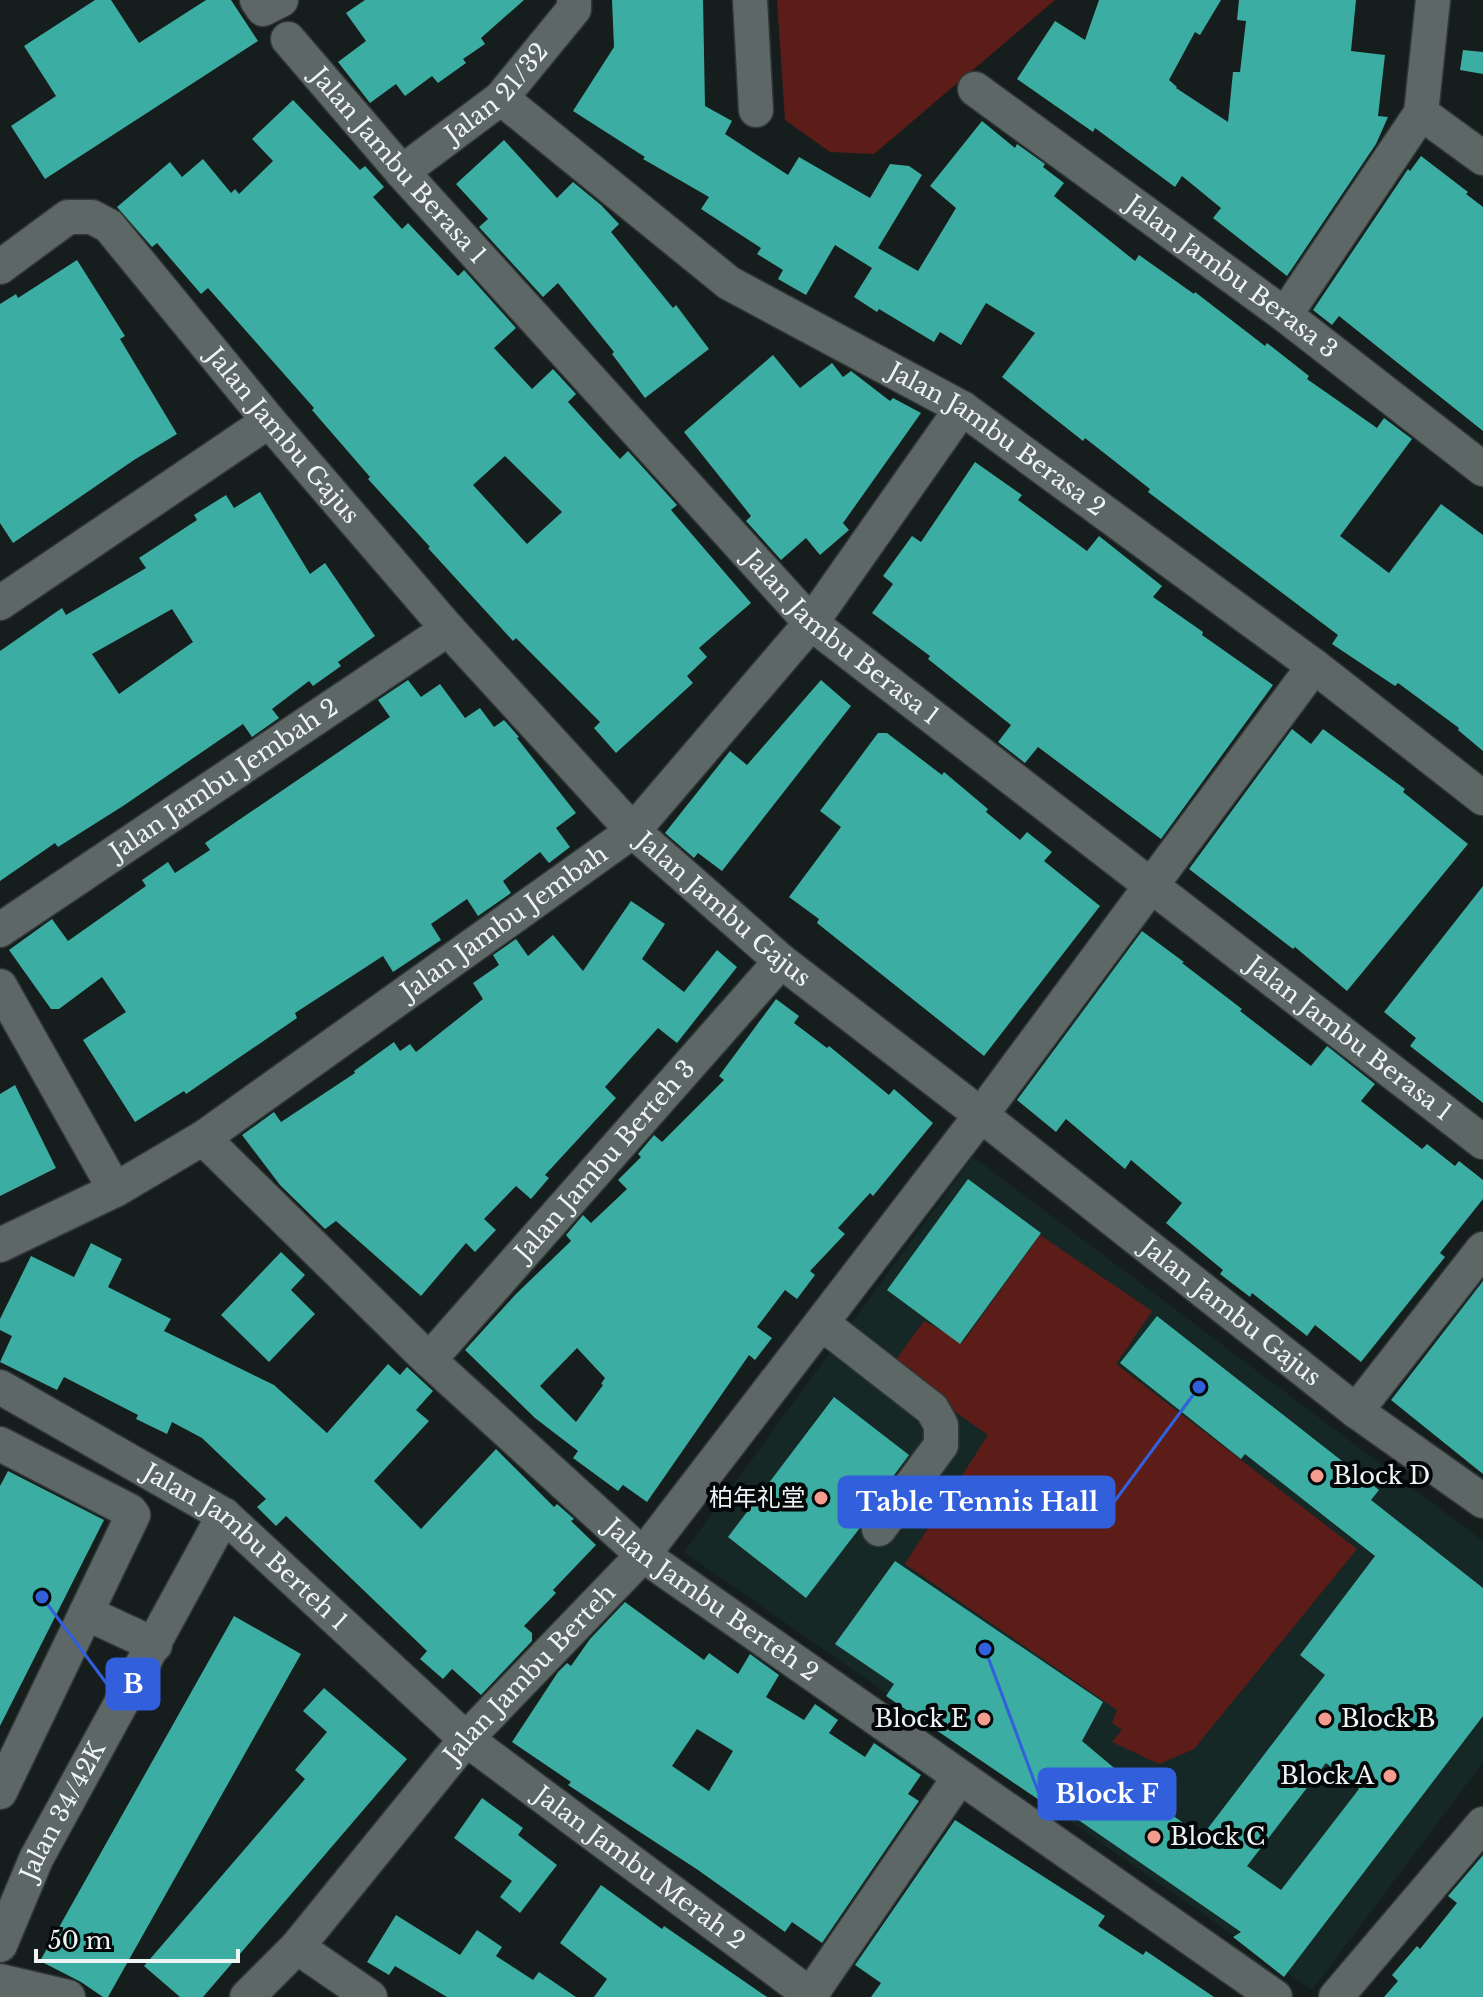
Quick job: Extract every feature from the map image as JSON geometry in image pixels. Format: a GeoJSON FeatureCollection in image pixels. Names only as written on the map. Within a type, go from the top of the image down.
{"type":"FeatureCollection","features":[{"type":"Feature","properties":{"kind":"street"},"geometry":{"type":"LineString","coordinates":[[257,0],[263,9],[281,0]]}},
{"type":"Feature","properties":{"kind":"street","name":"Jalan 21/32"},"geometry":{"type":"LineString","coordinates":[[402,172],[501,98],[574,9],[574,0]]}},
{"type":"Feature","properties":{"kind":"street"},"geometry":{"type":"LineString","coordinates":[[750,0],[756,110]]}},
{"type":"Feature","properties":{"kind":"street"},"geometry":{"type":"LineString","coordinates":[[1285,315],[1421,113],[1433,0]]}},
{"type":"Feature","properties":{"kind":"street","name":"Jalan Jambu Berasa 1"},"geometry":{"type":"LineString","coordinates":[[288,39],[402,172],[811,623],[1483,1142]]}},
{"type":"Feature","properties":{"kind":"street","name":"Jalan Jambu Berasa 3"},"geometry":{"type":"LineString","coordinates":[[975,89],[1285,315],[1483,469]]}},
{"type":"Feature","properties":{"kind":"street","name":"Jalan Jambu Berasa 2"},"geometry":{"type":"LineString","coordinates":[[501,98],[729,283],[962,408],[1314,666],[1483,798]]}},
{"type":"Feature","properties":{"kind":"street"},"geometry":{"type":"LineString","coordinates":[[1421,113],[1483,158]]}},
{"type":"Feature","properties":{"kind":"street","name":"Jalan Jambu Gajus"},"geometry":{"type":"LineString","coordinates":[[0,267],[68,217],[92,217],[109,226],[269,421],[448,629],[633,831],[781,961],[1356,1411],[1483,1501]]}},
{"type":"Feature","properties":{"kind":"street","name":"Jalan Jambu Jembah"},"geometry":{"type":"LineString","coordinates":[[0,1245],[115,1190],[203,1138],[633,831],[811,623],[962,408]]}},
{"type":"Feature","properties":{"kind":"street"},"geometry":{"type":"LineString","coordinates":[[0,603],[269,421]]}},
{"type":"Feature","properties":{"kind":"street","name":"Jalan Jambu Jembah 2"},"geometry":{"type":"LineString","coordinates":[[0,930],[448,629]]}},
{"type":"Feature","properties":{"kind":"street","name":"Jalan Jambu Berteh"},"geometry":{"type":"LineString","coordinates":[[247,1997],[297,1947],[466,1739],[643,1555],[981,1115],[1314,666]]}},
{"type":"Feature","properties":{"kind":"street","name":"Jalan Jambu Berteh 3"},"geometry":{"type":"LineString","coordinates":[[429,1360],[781,961]]}},
{"type":"Feature","properties":{"kind":"street"},"geometry":{"type":"LineString","coordinates":[[0,986],[115,1190]]}},
{"type":"Feature","properties":{"kind":"street","name":"Jalan Jambu Berteh 2"},"geometry":{"type":"LineString","coordinates":[[203,1138],[429,1360],[643,1555],[1275,1997]]}},
{"type":"Feature","properties":{"kind":"street"},"geometry":{"type":"LineString","coordinates":[[1356,1411],[1483,1249]]}},
{"type":"Feature","properties":{"kind":"street"},"geometry":{"type":"LineString","coordinates":[[820,1325],[932,1409],[941,1425],[941,1445],[879,1529]]}},
{"type":"Feature","properties":{"kind":"street","name":"Jalan Jambu Berteh 1"},"geometry":{"type":"LineString","coordinates":[[0,1387],[224,1515],[466,1739]]}},
{"type":"Feature","properties":{"kind":"street"},"geometry":{"type":"LineString","coordinates":[[0,1444],[68,1477],[133,1515],[0,1792]]}},
{"type":"Feature","properties":{"kind":"street","name":"Jalan 34/42K"},"geometry":{"type":"LineString","coordinates":[[0,1945],[36,1859],[224,1515]]}},
{"type":"Feature","properties":{"kind":"street"},"geometry":{"type":"LineString","coordinates":[[86,1613],[155,1645]]}},
{"type":"Feature","properties":{"kind":"street","name":"Jalan Jambu Merah 2"},"geometry":{"type":"LineString","coordinates":[[466,1739],[810,1996]]}},
{"type":"Feature","properties":{"kind":"street"},"geometry":{"type":"LineString","coordinates":[[810,1996],[959,1778]]}},
{"type":"Feature","properties":{"kind":"street"},"geometry":{"type":"LineString","coordinates":[[1336,1997],[1483,1824]]}},
{"type":"Feature","properties":{"kind":"street"},"geometry":{"type":"LineString","coordinates":[[297,1947],[370,1997]]}},
{"type":"Feature","properties":{"kind":"street"},"geometry":{"type":"LineString","coordinates":[[0,1981],[68,1997]]}},
{"type":"Feature","properties":{"kind":"shaded area"},"geometry":{"type":"Polygon","coordinates":[[[777,0],[1055,0],[874,154],[830,152],[785,120],[777,0]]]}},
{"type":"Feature","properties":{"kind":"shaded area"},"geometry":{"type":"Polygon","coordinates":[[[973,1157],[1483,1541],[1483,1762],[1312,1990],[684,1552],[973,1157]]]}},
{"type":"Feature","properties":{"kind":"shaded area"},"geometry":{"type":"Polygon","coordinates":[[[1040,1235],[1152,1311],[1116,1364],[1357,1549],[1194,1749],[1159,1764],[1112,1742],[1122,1730],[1112,1723],[1117,1710],[905,1564],[988,1435],[891,1367],[924,1321],[963,1342],[1040,1235]]]}},
{"type":"Feature","properties":{"kind":"building"},"geometry":{"type":"Polygon","coordinates":[[[95,0],[111,0],[139,43],[206,0],[231,0],[258,41],[45,179],[11,126],[56,96],[24,46],[95,0]]]}},
{"type":"Feature","properties":{"kind":"building"},"geometry":{"type":"Polygon","coordinates":[[[365,0],[524,0],[481,38],[485,44],[463,59],[466,63],[438,83],[432,76],[405,96],[396,84],[370,103],[338,62],[366,41],[346,13],[365,0]]]}},
{"type":"Feature","properties":{"kind":"building"},"geometry":{"type":"Polygon","coordinates":[[[612,0],[703,0],[705,106],[732,121],[725,134],[788,175],[799,157],[870,198],[890,164],[909,166],[922,175],[878,248],[918,271],[956,208],[930,186],[982,121],[1015,148],[1017,144],[1045,164],[1043,167],[1064,183],[1054,196],[1135,261],[1139,255],[1195,292],[1265,346],[1267,343],[1309,376],[1307,379],[1377,428],[1384,418],[1412,439],[1340,536],[1389,573],[1441,504],[1483,535],[1483,751],[1459,728],[1398,683],[1395,686],[1332,644],[1338,635],[1002,377],[1035,333],[986,303],[961,345],[940,332],[934,342],[854,297],[872,268],[835,245],[806,295],[778,279],[783,270],[757,254],[761,248],[701,209],[709,197],[643,159],[645,157],[573,111],[614,47],[612,0]]]}},
{"type":"Feature","properties":{"kind":"building"},"geometry":{"type":"Polygon","coordinates":[[[1099,0],[1221,0],[1200,35],[1195,32],[1169,80],[1176,88],[1228,122],[1233,72],[1240,72],[1246,21],[1237,20],[1239,0],[1356,0],[1351,51],[1385,55],[1378,116],[1388,117],[1376,144],[1287,276],[1213,218],[1221,208],[1182,176],[1175,187],[1095,128],[1093,132],[1017,79],[1055,21],[1085,40],[1099,0]]]}},
{"type":"Feature","properties":{"kind":"building"},"geometry":{"type":"Polygon","coordinates":[[[1463,50],[1483,52],[1483,74],[1460,70],[1463,50]]]}},
{"type":"Feature","properties":{"kind":"building"},"geometry":{"type":"Polygon","coordinates":[[[293,100],[360,170],[365,166],[384,187],[373,197],[402,229],[408,223],[458,276],[464,270],[516,328],[494,348],[532,389],[553,369],[576,394],[568,402],[620,459],[628,451],[677,505],[671,510],[751,603],[699,648],[707,657],[687,676],[693,683],[616,753],[594,728],[600,722],[516,638],[513,641],[428,548],[368,479],[370,477],[312,410],[314,408],[208,288],[201,294],[157,243],[152,247],[117,207],[170,162],[182,177],[203,159],[231,193],[235,189],[239,194],[273,161],[252,139],[293,100]],[[505,456],[473,485],[527,544],[562,512],[505,456]]]}},
{"type":"Feature","properties":{"kind":"building"},"geometry":{"type":"Polygon","coordinates":[[[504,140],[557,198],[573,182],[601,205],[619,224],[611,232],[673,308],[676,305],[709,349],[645,398],[612,354],[614,352],[558,283],[543,297],[479,227],[488,219],[456,184],[504,140]]]}},
{"type":"Feature","properties":{"kind":"building"},"geometry":{"type":"Polygon","coordinates":[[[1421,156],[1483,207],[1483,431],[1339,316],[1332,325],[1313,310],[1408,169],[1410,171],[1421,156]]]}},
{"type":"Feature","properties":{"kind":"building"},"geometry":{"type":"Polygon","coordinates":[[[77,260],[125,336],[120,339],[177,434],[13,543],[0,523],[0,304],[16,294],[18,298],[77,260]]]}},
{"type":"Feature","properties":{"kind":"building"},"geometry":{"type":"Polygon","coordinates":[[[773,355],[800,388],[832,363],[843,377],[851,371],[890,401],[893,398],[921,413],[843,523],[849,530],[820,555],[806,538],[781,560],[746,521],[751,516],[684,432],[773,355]]]}},
{"type":"Feature","properties":{"kind":"building"},"geometry":{"type":"Polygon","coordinates":[[[975,462],[1022,495],[1018,500],[1087,551],[1099,536],[1162,586],[1153,597],[1273,685],[1161,839],[1038,747],[1025,763],[998,742],[1011,725],[928,659],[930,656],[872,613],[893,584],[883,576],[912,536],[921,542],[975,462]]]}},
{"type":"Feature","properties":{"kind":"building"},"geometry":{"type":"Polygon","coordinates":[[[260,492],[310,574],[325,563],[375,636],[338,662],[341,666],[313,686],[309,681],[272,709],[279,718],[252,737],[243,724],[123,806],[58,847],[55,843],[0,881],[0,651],[62,608],[66,615],[146,568],[139,558],[197,520],[194,515],[226,495],[234,508],[260,492]],[[172,609],[92,654],[119,694],[193,642],[172,609]]]}},
{"type":"Feature","properties":{"kind":"building"},"geometry":{"type":"Polygon","coordinates":[[[408,680],[421,697],[440,684],[465,718],[480,708],[494,727],[504,720],[576,813],[556,828],[570,847],[549,863],[540,852],[503,881],[511,893],[478,916],[467,899],[431,924],[441,940],[393,972],[383,956],[295,1013],[297,1018],[186,1094],[184,1091],[135,1122],[83,1040],[126,1012],[102,977],[59,1009],[51,1009],[9,950],[52,919],[68,941],[146,886],[142,880],[168,862],[175,873],[210,850],[205,843],[390,717],[378,700],[408,680]]]}},
{"type":"Feature","properties":{"kind":"building"},"geometry":{"type":"Polygon","coordinates":[[[821,680],[851,706],[722,871],[698,853],[694,858],[665,833],[730,751],[747,765],[821,680]]]}},
{"type":"Feature","properties":{"kind":"building"},"geometry":{"type":"Polygon","coordinates":[[[1292,729],[1311,744],[1323,729],[1405,789],[1403,792],[1468,844],[1347,991],[1295,947],[1293,949],[1189,869],[1292,729]]]}},
{"type":"Feature","properties":{"kind":"building"},"geometry":{"type":"Polygon","coordinates":[[[878,733],[887,733],[942,775],[944,772],[1020,840],[1027,832],[1052,852],[1044,861],[1100,906],[984,1056],[817,923],[819,919],[789,897],[841,827],[820,811],[878,733]]]}},
{"type":"Feature","properties":{"kind":"building"},"geometry":{"type":"Polygon","coordinates":[[[1483,886],[1483,1103],[1410,1046],[1416,1038],[1384,1012],[1483,886]]]}},
{"type":"Feature","properties":{"kind":"building"},"geometry":{"type":"Polygon","coordinates":[[[631,901],[665,924],[642,959],[684,992],[717,950],[737,967],[677,1043],[658,1028],[605,1087],[616,1098],[545,1175],[549,1178],[531,1199],[516,1186],[484,1219],[496,1230],[475,1252],[466,1243],[421,1296],[336,1221],[325,1229],[280,1185],[242,1135],[274,1112],[281,1122],[355,1073],[394,1042],[400,1051],[410,1044],[416,1052],[483,999],[473,983],[499,965],[493,955],[516,939],[528,956],[553,935],[583,971],[631,901]]]}},
{"type":"Feature","properties":{"kind":"building"},"geometry":{"type":"Polygon","coordinates":[[[1142,931],[1311,1066],[1327,1046],[1375,1084],[1361,1101],[1422,1149],[1427,1144],[1455,1166],[1459,1161],[1483,1180],[1483,1199],[1440,1253],[1445,1257],[1361,1362],[1315,1325],[1307,1336],[1252,1293],[1250,1297],[1220,1274],[1223,1270],[1166,1223],[1182,1203],[1131,1160],[1125,1169],[1066,1119],[1056,1132],[1017,1100],[1142,931]]]}},
{"type":"Feature","properties":{"kind":"building"},"geometry":{"type":"Polygon","coordinates":[[[776,999],[799,1016],[794,1023],[827,1048],[829,1046],[889,1095],[894,1089],[933,1123],[873,1196],[870,1193],[838,1228],[845,1234],[810,1271],[815,1275],[797,1299],[785,1290],[757,1327],[772,1338],[755,1360],[749,1355],[647,1502],[623,1485],[618,1491],[573,1458],[578,1451],[535,1418],[465,1350],[516,1294],[571,1241],[566,1235],[583,1215],[591,1223],[627,1189],[618,1180],[641,1157],[638,1154],[654,1135],[662,1142],[724,1080],[719,1076],[776,999]],[[577,1348],[540,1386],[576,1422],[605,1378],[577,1348]]]}},
{"type":"Feature","properties":{"kind":"building"},"geometry":{"type":"Polygon","coordinates":[[[15,1085],[56,1168],[0,1196],[0,1094],[15,1085]]]}},
{"type":"Feature","properties":{"kind":"building"},"geometry":{"type":"Polygon","coordinates":[[[968,1179],[1041,1233],[960,1344],[887,1290],[968,1179]]]}},
{"type":"Feature","properties":{"kind":"building"},"geometry":{"type":"Polygon","coordinates":[[[91,1243],[122,1259],[108,1287],[171,1319],[164,1331],[274,1385],[327,1433],[388,1364],[400,1375],[407,1367],[433,1391],[416,1410],[429,1421],[374,1481],[421,1529],[496,1449],[554,1507],[557,1504],[574,1519],[571,1521],[596,1545],[524,1626],[532,1633],[532,1641],[481,1695],[452,1669],[443,1679],[420,1659],[427,1651],[286,1516],[276,1526],[257,1507],[266,1499],[202,1438],[172,1422],[167,1434],[136,1419],[138,1415],[64,1377],[57,1390],[0,1362],[12,1336],[0,1330],[0,1319],[31,1256],[74,1277],[91,1243]]]}},
{"type":"Feature","properties":{"kind":"building"},"geometry":{"type":"Polygon","coordinates":[[[281,1252],[305,1275],[291,1290],[315,1314],[269,1362],[221,1315],[281,1252]]]}},
{"type":"Feature","properties":{"kind":"building"},"geometry":{"type":"Polygon","coordinates":[[[1483,1281],[1483,1474],[1391,1400],[1483,1281]]]}},
{"type":"Feature","properties":{"kind":"building"},"geometry":{"type":"Polygon","coordinates":[[[1157,1316],[1379,1490],[1371,1500],[1483,1588],[1483,1716],[1284,1977],[1233,1937],[1241,1932],[1045,1797],[1042,1802],[886,1696],[894,1684],[835,1644],[895,1561],[1103,1702],[1082,1741],[1162,1808],[1202,1836],[1325,1675],[1300,1655],[1375,1556],[1245,1454],[1241,1459],[1120,1363],[1157,1316]],[[1326,1763],[1247,1866],[1281,1890],[1359,1789],[1326,1763]]]}},
{"type":"Feature","properties":{"kind":"building","name":"柏年礼堂"},"geometry":{"type":"Polygon","coordinates":[[[834,1397],[909,1455],[863,1517],[859,1529],[806,1598],[728,1537],[834,1397]]]}},
{"type":"Feature","properties":{"kind":"building"},"geometry":{"type":"Polygon","coordinates":[[[8,1471],[104,1520],[0,1726],[0,1486],[8,1471]]]}},
{"type":"Feature","properties":{"kind":"building"},"geometry":{"type":"Polygon","coordinates":[[[625,1602],[704,1660],[709,1653],[738,1674],[750,1654],[779,1675],[766,1697],[804,1720],[815,1704],[838,1720],[829,1733],[865,1757],[874,1743],[921,1775],[908,1794],[919,1801],[822,1943],[792,1922],[785,1932],[698,1870],[568,1785],[571,1782],[512,1742],[558,1672],[567,1663],[571,1666],[590,1639],[625,1602]],[[697,1729],[672,1766],[709,1791],[733,1751],[697,1729]]]}},
{"type":"Feature","properties":{"kind":"building"},"geometry":{"type":"Polygon","coordinates":[[[234,1616],[301,1654],[108,1997],[103,1997],[40,1961],[234,1616]]]}},
{"type":"Feature","properties":{"kind":"building"},"geometry":{"type":"Polygon","coordinates":[[[324,1688],[407,1759],[203,1997],[180,1997],[144,1966],[305,1779],[295,1770],[327,1732],[303,1711],[324,1688]]]}},
{"type":"Feature","properties":{"kind":"building"},"geometry":{"type":"Polygon","coordinates":[[[482,1798],[523,1828],[518,1835],[557,1865],[520,1913],[500,1897],[512,1881],[454,1838],[482,1798]]]}},
{"type":"Feature","properties":{"kind":"building"},"geometry":{"type":"Polygon","coordinates":[[[955,1820],[1105,1916],[1098,1926],[1143,1955],[1146,1951],[1214,1997],[871,1997],[881,1983],[855,1965],[955,1820]]]}},
{"type":"Feature","properties":{"kind":"building"},"geometry":{"type":"Polygon","coordinates":[[[1483,1855],[1483,1997],[1384,1997],[1398,1981],[1392,1975],[1417,1946],[1420,1949],[1457,1903],[1448,1896],[1483,1855]]]}},
{"type":"Feature","properties":{"kind":"building"},"geometry":{"type":"Polygon","coordinates":[[[601,1885],[767,1997],[594,1997],[607,1979],[560,1943],[601,1885]]]}},
{"type":"Feature","properties":{"kind":"building"},"geometry":{"type":"Polygon","coordinates":[[[396,1915],[460,1955],[477,1930],[502,1947],[496,1956],[533,1980],[539,1972],[576,1997],[447,1997],[395,1966],[389,1975],[367,1962],[396,1915]]]}},
{"type":"Feature","properties":{"kind":"place","name":"Table Tennis Hall"},"geometry":{"type":"Point","coordinates":[1199,1387]}},
{"type":"Feature","properties":{"kind":"place","name":"Block D"},"geometry":{"type":"Point","coordinates":[1317,1476]}},
{"type":"Feature","properties":{"kind":"place","name":"柏年礼堂"},"geometry":{"type":"Point","coordinates":[821,1498]}},
{"type":"Feature","properties":{"kind":"place","name":"B"},"geometry":{"type":"Point","coordinates":[42,1597]}},
{"type":"Feature","properties":{"kind":"place","name":"Block F"},"geometry":{"type":"Point","coordinates":[985,1649]}},
{"type":"Feature","properties":{"kind":"place","name":"Block E"},"geometry":{"type":"Point","coordinates":[984,1719]}},
{"type":"Feature","properties":{"kind":"place","name":"Block B"},"geometry":{"type":"Point","coordinates":[1325,1719]}},
{"type":"Feature","properties":{"kind":"place","name":"Block A"},"geometry":{"type":"Point","coordinates":[1390,1776]}},
{"type":"Feature","properties":{"kind":"place","name":"Block C"},"geometry":{"type":"Point","coordinates":[1154,1837]}}]}
